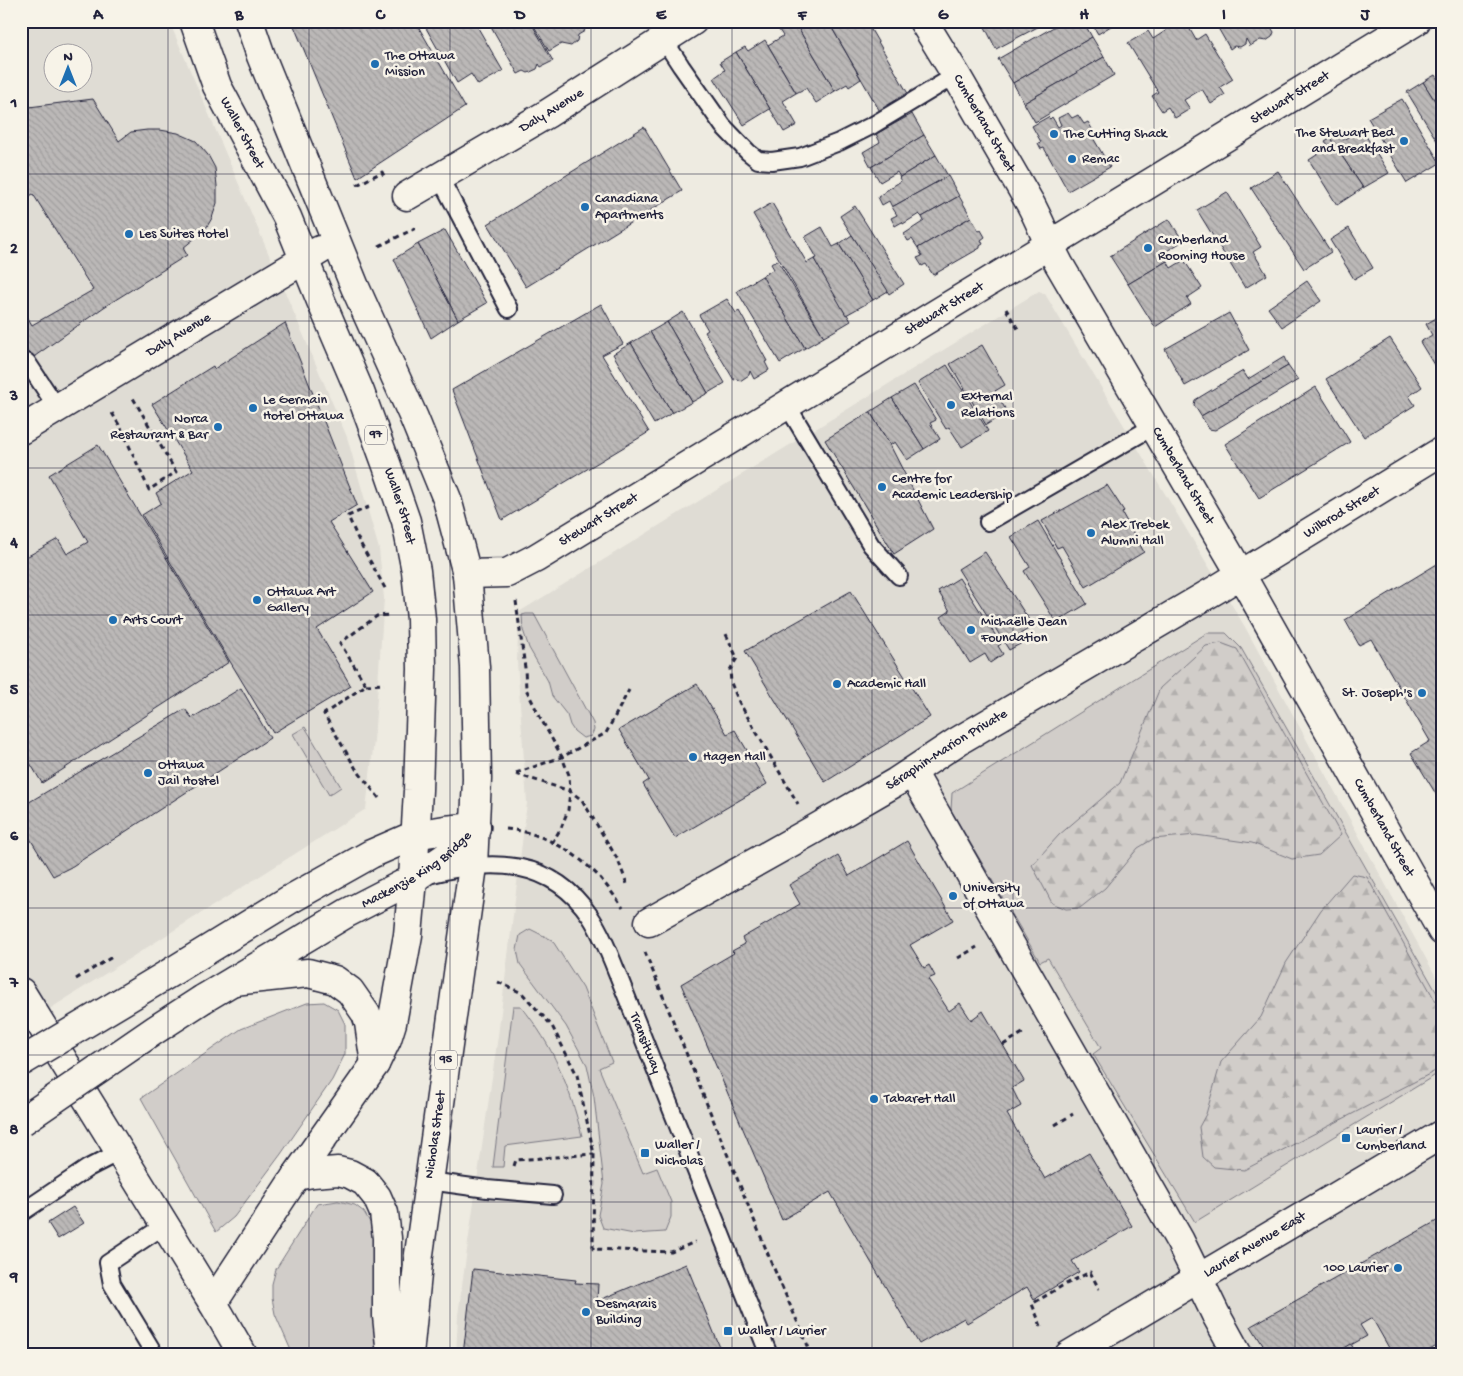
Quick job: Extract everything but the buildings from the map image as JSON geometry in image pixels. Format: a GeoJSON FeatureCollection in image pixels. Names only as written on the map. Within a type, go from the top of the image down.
{"type":"FeatureCollection","features":[{"type":"Feature","properties":{"kind":"main road","name":"Waller Street"},"geometry":{"type":"LineString","coordinates":[[194,21],[217,86],[287,217],[360,392],[406,521],[416,571],[421,619],[422,669],[420,759],[413,879]]}},
{"type":"Feature","properties":{"kind":"main road"},"geometry":{"type":"LineString","coordinates":[[249,21],[261,56],[355,287],[414,418],[447,499],[467,574],[475,667],[476,827]]}},
{"type":"Feature","properties":{"kind":"main road","name":"Daly Avenue"},"geometry":{"type":"LineString","coordinates":[[407,196],[547,114],[693,21]]}},
{"type":"Feature","properties":{"kind":"main road","name":"Cumberland Street"},"geometry":{"type":"LineString","coordinates":[[923,21],[1030,203],[1049,246],[1240,573],[1442,930]]}},
{"type":"Feature","properties":{"kind":"main road","name":"Stewart Street"},"geometry":{"type":"LineString","coordinates":[[467,574],[508,573],[543,554],[1416,21]]}},
{"type":"Feature","properties":{"kind":"main road","name":"Daly Avenue"},"geometry":{"type":"LineString","coordinates":[[21,430],[336,240]]}},
{"type":"Feature","properties":{"kind":"main road","name":"Wilbrod Street"},"geometry":{"type":"LineString","coordinates":[[1240,573],[1442,451]]}},
{"type":"Feature","properties":{"kind":"main road","name":"Séraphin-Marion Private"},"geometry":{"type":"LineString","coordinates":[[649,922],[912,772],[958,741],[1240,573]]}},
{"type":"Feature","properties":{"kind":"main road"},"geometry":{"type":"LineString","coordinates":[[912,772],[1177,1234],[1198,1279],[1238,1355]]}},
{"type":"Feature","properties":{"kind":"main road","name":"Mackenzie King Bridge"},"geometry":{"type":"LineString","coordinates":[[21,1062],[306,890],[370,854],[415,835],[476,827]]}},
{"type":"Feature","properties":{"kind":"main road","name":"Mackenzie King Bridge"},"geometry":{"type":"LineString","coordinates":[[21,1122],[202,1000],[347,913],[413,879],[447,856],[476,827]]}},
{"type":"Feature","properties":{"kind":"main road","name":"Nicholas Street"},"geometry":{"type":"LineString","coordinates":[[409,1355],[419,1254],[473,866],[476,827]]}},
{"type":"Feature","properties":{"kind":"main road"},"geometry":{"type":"LineString","coordinates":[[213,1303],[296,1176],[375,1064],[387,1039],[392,1023],[408,935],[413,879]]}},
{"type":"Feature","properties":{"kind":"main road"},"geometry":{"type":"LineString","coordinates":[[234,981],[308,974],[335,980],[350,991],[366,1014],[375,1064]]}},
{"type":"Feature","properties":{"kind":"main road"},"geometry":{"type":"LineString","coordinates":[[21,992],[213,1303],[243,1355]]}},
{"type":"Feature","properties":{"kind":"main road","name":"Laurier Avenue East"},"geometry":{"type":"LineString","coordinates":[[1069,1355],[1442,1134]]}},
{"type":"Feature","properties":{"kind":"main road"},"geometry":{"type":"LineString","coordinates":[[296,1176],[333,1170],[344,1172],[365,1182],[376,1197],[384,1213],[387,1238],[387,1316],[391,1355]]}},
{"type":"Feature","properties":{"kind":"lane"},"geometry":{"type":"LineString","coordinates":[[664,40],[723,126],[758,160],[772,161],[800,157],[839,142],[873,125],[956,75]]}},
{"type":"Feature","properties":{"kind":"lane"},"geometry":{"type":"LineString","coordinates":[[439,176],[509,309]]}},
{"type":"Feature","properties":{"kind":"lane"},"geometry":{"type":"LineString","coordinates":[[27,362],[58,409]]}},
{"type":"Feature","properties":{"kind":"lane"},"geometry":{"type":"LineString","coordinates":[[787,405],[871,545],[899,576]]}},
{"type":"Feature","properties":{"kind":"lane"},"geometry":{"type":"LineString","coordinates":[[988,522],[1154,426]]}},
{"type":"Feature","properties":{"kind":"lane","name":"Transitway"},"geometry":{"type":"LineString","coordinates":[[413,879],[445,870],[473,866],[511,866],[530,869],[562,886],[590,916],[618,975],[769,1355]]}},
{"type":"Feature","properties":{"kind":"lane"},"geometry":{"type":"LineString","coordinates":[[21,1213],[88,1168],[120,1152]]}},
{"type":"Feature","properties":{"kind":"lane"},"geometry":{"type":"LineString","coordinates":[[429,1181],[554,1195]]}},
{"type":"Feature","properties":{"kind":"lane"},"geometry":{"type":"LineString","coordinates":[[154,1355],[112,1284],[108,1262],[165,1225]]}},
{"type":"Feature","properties":{"kind":"path"},"geometry":{"type":"LineString","coordinates":[[1006,309],[1018,329]]}},
{"type":"Feature","properties":{"kind":"path"},"geometry":{"type":"LineString","coordinates":[[112,413],[122,430],[149,490],[176,472],[134,400],[115,374]]}},
{"type":"Feature","properties":{"kind":"path"},"geometry":{"type":"LineString","coordinates":[[370,506],[348,516],[358,539],[390,597]]}},
{"type":"Feature","properties":{"kind":"path"},"geometry":{"type":"LineString","coordinates":[[508,573],[518,606],[526,689],[562,757],[569,775],[568,810],[561,828],[552,843]]}},
{"type":"Feature","properties":{"kind":"path"},"geometry":{"type":"LineString","coordinates":[[366,685],[340,643],[377,616],[390,615]]}},
{"type":"Feature","properties":{"kind":"path"},"geometry":{"type":"LineString","coordinates":[[726,634],[737,658],[730,670],[731,683],[739,702],[813,830]]}},
{"type":"Feature","properties":{"kind":"path"},"geometry":{"type":"LineString","coordinates":[[379,798],[356,769],[324,714],[366,685],[384,684]]}},
{"type":"Feature","properties":{"kind":"path"},"geometry":{"type":"LineString","coordinates":[[627,884],[618,860],[582,800],[570,791],[516,774],[562,757],[606,733],[629,690]]}},
{"type":"Feature","properties":{"kind":"path"},"geometry":{"type":"LineString","coordinates":[[76,979],[112,958]]}},
{"type":"Feature","properties":{"kind":"path"},"geometry":{"type":"LineString","coordinates":[[498,982],[522,993],[552,1026],[577,1075],[594,1154],[593,1249],[671,1252],[695,1242]]}},
{"type":"Feature","properties":{"kind":"path"},"geometry":{"type":"LineString","coordinates":[[514,1168],[516,1160],[594,1154]]}},
{"type":"Feature","properties":{"kind":"path"},"geometry":{"type":"LineString","coordinates":[[1041,1326],[1032,1304],[1090,1272],[1099,1288]]}},
{"type":"Feature","properties":{"kind":"shaded area"},"geometry":{"type":"Polygon","coordinates":[[[21,21],[169,21],[347,437],[379,549],[384,598],[374,741],[366,809],[21,1027],[21,21]]]}},
{"type":"Feature","properties":{"kind":"shaded area","name":"University of Ottawa"},"geometry":{"type":"Polygon","coordinates":[[[1039,291],[1045,294],[1245,627],[1442,988],[1442,1355],[456,1355],[458,1315],[498,1036],[527,803],[517,661],[519,612],[1039,291]]]}},
{"type":"Feature","properties":{"kind":"green space"},"geometry":{"type":"Polygon","coordinates":[[[534,614],[593,723],[594,730],[591,736],[583,738],[574,731],[567,715],[552,696],[548,681],[529,648],[523,630],[522,615],[534,614]]]}},
{"type":"Feature","properties":{"kind":"green space"},"geometry":{"type":"Polygon","coordinates":[[[1207,633],[1226,633],[1241,648],[1442,1002],[1442,1071],[1195,1222],[1093,1054],[1101,1048],[1048,958],[1040,962],[951,810],[952,793],[1207,633]]]}},
{"type":"Feature","properties":{"kind":"green space"},"geometry":{"type":"Polygon","coordinates":[[[1221,643],[1237,649],[1341,835],[1319,855],[1292,859],[1252,843],[1196,835],[1153,839],[1138,848],[1105,888],[1080,908],[1066,909],[1052,903],[1032,865],[1059,835],[1120,783],[1160,688],[1206,646],[1221,643]]]}},
{"type":"Feature","properties":{"kind":"green space"},"geometry":{"type":"Polygon","coordinates":[[[305,727],[341,787],[329,795],[293,734],[305,727]]]}},
{"type":"Feature","properties":{"kind":"green space"},"geometry":{"type":"Polygon","coordinates":[[[1352,874],[1367,877],[1442,1013],[1441,1068],[1244,1170],[1214,1167],[1203,1157],[1199,1127],[1206,1114],[1221,1062],[1261,1017],[1286,963],[1321,910],[1352,874]]]}},
{"type":"Feature","properties":{"kind":"green space"},"geometry":{"type":"Polygon","coordinates":[[[530,929],[552,940],[583,988],[612,1062],[599,1068],[643,1173],[657,1168],[671,1202],[671,1217],[665,1232],[634,1234],[603,1228],[598,1215],[604,1184],[594,1097],[587,1065],[566,1026],[520,964],[517,950],[520,935],[530,929]]]}},
{"type":"Feature","properties":{"kind":"green space"},"geometry":{"type":"Polygon","coordinates":[[[324,1002],[338,1010],[345,1024],[345,1054],[332,1080],[281,1154],[234,1217],[216,1232],[141,1098],[241,1029],[307,1003],[324,1002]]]}},
{"type":"Feature","properties":{"kind":"green space"},"geometry":{"type":"Polygon","coordinates":[[[513,1006],[521,1006],[543,1036],[566,1083],[582,1136],[505,1146],[503,1167],[493,1167],[513,1006]]]}},
{"type":"Feature","properties":{"kind":"green space"},"geometry":{"type":"Polygon","coordinates":[[[338,1201],[355,1205],[364,1212],[375,1231],[381,1355],[293,1355],[275,1314],[272,1284],[276,1269],[317,1204],[338,1201]]]}},
{"type":"Feature","properties":{"kind":"place","name":"The Ottawa Mission"},"geometry":{"type":"Point","coordinates":[375,64]}},
{"type":"Feature","properties":{"kind":"place","name":"The Cutting Shack"},"geometry":{"type":"Point","coordinates":[1054,134]}},
{"type":"Feature","properties":{"kind":"place","name":"The Stewart Bed and Breakfast"},"geometry":{"type":"Point","coordinates":[1404,141]}},
{"type":"Feature","properties":{"kind":"place","name":"Remac"},"geometry":{"type":"Point","coordinates":[1072,159]}},
{"type":"Feature","properties":{"kind":"place","name":"Canadiana Apartments"},"geometry":{"type":"Point","coordinates":[585,207]}},
{"type":"Feature","properties":{"kind":"place","name":"Les Suites Hotel"},"geometry":{"type":"Point","coordinates":[129,234]}},
{"type":"Feature","properties":{"kind":"place","name":"Cumberland Rooming House"},"geometry":{"type":"Point","coordinates":[1148,248]}},
{"type":"Feature","properties":{"kind":"place","name":"External Relations"},"geometry":{"type":"Point","coordinates":[951,405]}},
{"type":"Feature","properties":{"kind":"place","name":"Le Germain Hotel Ottawa"},"geometry":{"type":"Point","coordinates":[253,408]}},
{"type":"Feature","properties":{"kind":"place","name":"Norca Restaurant & Bar"},"geometry":{"type":"Point","coordinates":[218,427]}},
{"type":"Feature","properties":{"kind":"place","name":"Centre for Academic Leadership"},"geometry":{"type":"Point","coordinates":[882,487]}},
{"type":"Feature","properties":{"kind":"place","name":"Alex Trebek Alumni Hall"},"geometry":{"type":"Point","coordinates":[1091,533]}},
{"type":"Feature","properties":{"kind":"place","name":"Ottawa Art Gallery"},"geometry":{"type":"Point","coordinates":[257,600]}},
{"type":"Feature","properties":{"kind":"place","name":"Arts Court"},"geometry":{"type":"Point","coordinates":[113,620]}},
{"type":"Feature","properties":{"kind":"place","name":"Michaëlle Jean Foundation"},"geometry":{"type":"Point","coordinates":[971,630]}},
{"type":"Feature","properties":{"kind":"place","name":"Academic Hall"},"geometry":{"type":"Point","coordinates":[837,684]}},
{"type":"Feature","properties":{"kind":"place","name":"St. Joseph's"},"geometry":{"type":"Point","coordinates":[1422,693]}},
{"type":"Feature","properties":{"kind":"place","name":"Hagen Hall"},"geometry":{"type":"Point","coordinates":[693,757]}},
{"type":"Feature","properties":{"kind":"place","name":"Ottawa Jail Hostel"},"geometry":{"type":"Point","coordinates":[148,773]}},
{"type":"Feature","properties":{"kind":"place","name":"University of Ottawa"},"geometry":{"type":"Point","coordinates":[953,896]}},
{"type":"Feature","properties":{"kind":"place","name":"Tabaret Hall"},"geometry":{"type":"Point","coordinates":[874,1099]}},
{"type":"Feature","properties":{"kind":"place","name":"Laurier / Cumberland"},"geometry":{"type":"Point","coordinates":[1346,1138]}},
{"type":"Feature","properties":{"kind":"place","name":"Waller / Nicholas"},"geometry":{"type":"Point","coordinates":[645,1153]}},
{"type":"Feature","properties":{"kind":"place","name":"100 Laurier"},"geometry":{"type":"Point","coordinates":[1398,1268]}},
{"type":"Feature","properties":{"kind":"place","name":"Desmarais Building"},"geometry":{"type":"Point","coordinates":[586,1312]}},
{"type":"Feature","properties":{"kind":"place","name":"Waller / Laurier"},"geometry":{"type":"Point","coordinates":[728,1331]}}]}
